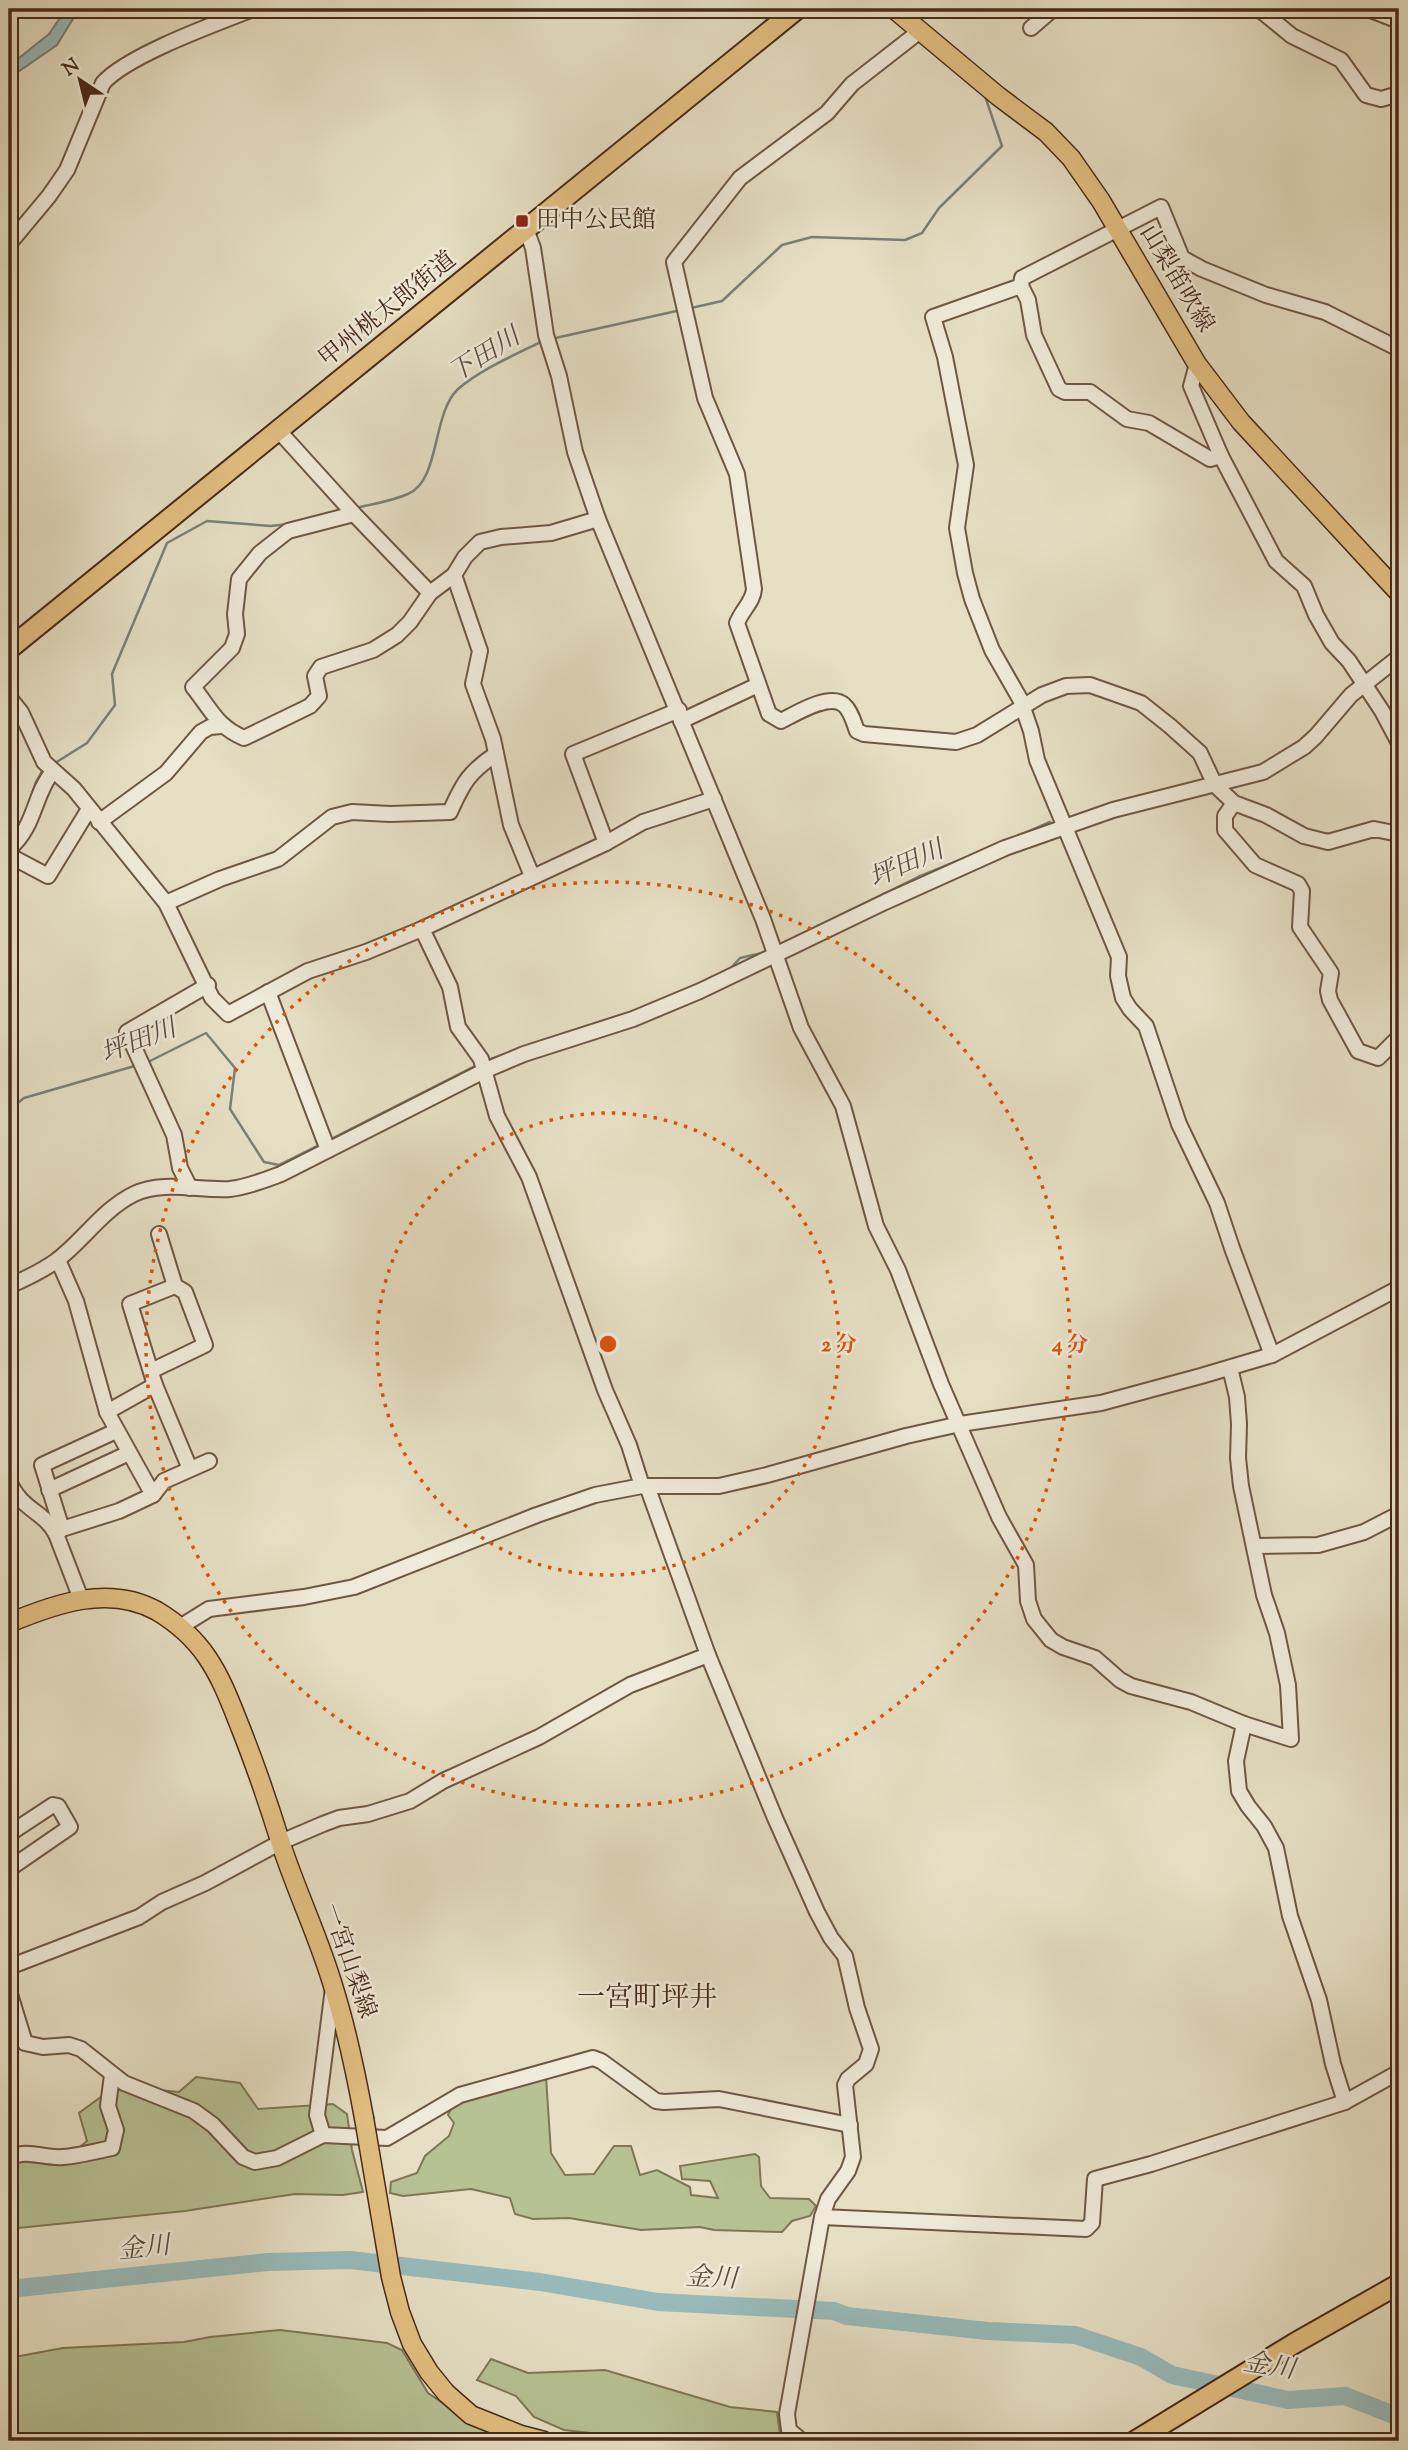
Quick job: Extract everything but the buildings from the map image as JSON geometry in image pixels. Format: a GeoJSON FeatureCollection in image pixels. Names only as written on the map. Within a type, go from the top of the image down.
{"type":"FeatureCollection","features":[{"type":"Feature","properties":{"kind":"highway","name":"甲州桃太郎街道"},"geometry":{"type":"LineString","coordinates":[[9,649],[797,9]]}},
{"type":"Feature","properties":{"kind":"highway"},"geometry":{"type":"LineString","coordinates":[[1135,2441],[1295,2343],[1399,2284]]}},
{"type":"Feature","properties":{"kind":"highway"},"geometry":{"type":"LineString","coordinates":[[1159,2441],[1295,2357],[1399,2299]]}},
{"type":"Feature","properties":{"kind":"main road","name":"山梨笛吹線"},"geometry":{"type":"LineString","coordinates":[[894,9],[1059,144],[1085,176],[1197,364],[1241,422],[1399,593]]}},
{"type":"Feature","properties":{"kind":"main road","name":"一宮山梨線"},"geometry":{"type":"LineString","coordinates":[[9,1623],[47,1607],[80,1599],[112,1598],[154,1610],[180,1627],[208,1658],[223,1685],[271,1807],[281,1842],[334,1986],[352,2052],[391,2277],[412,2344],[446,2393],[471,2415],[544,2441]]}},
{"type":"Feature","properties":{"kind":"street"},"geometry":{"type":"LineString","coordinates":[[9,244],[50,196],[67,170],[103,83],[112,74],[179,40],[253,9]]}},
{"type":"Feature","properties":{"kind":"street"},"geometry":{"type":"LineString","coordinates":[[1031,28],[1054,9]]}},
{"type":"Feature","properties":{"kind":"street"},"geometry":{"type":"LineString","coordinates":[[1259,9],[1292,36],[1341,60],[1366,95],[1381,99],[1399,94]]}},
{"type":"Feature","properties":{"kind":"street"},"geometry":{"type":"LineString","coordinates":[[1367,9],[1398,18]]}},
{"type":"Feature","properties":{"kind":"street"},"geometry":{"type":"LineString","coordinates":[[920,31],[852,85],[827,113],[740,178],[674,261],[705,398],[737,474],[754,589],[753,599],[742,610],[737,623],[769,714],[781,721],[814,705],[830,701],[842,703],[848,708],[857,731],[864,734],[956,742],[977,735],[1042,695],[1066,686],[1090,685],[1141,703],[1200,753],[1215,785],[1234,803],[1266,815],[1304,836],[1328,842],[1374,829],[1399,834]]}},
{"type":"Feature","properties":{"kind":"street"},"geometry":{"type":"LineString","coordinates":[[1221,456],[1210,459],[1149,423],[1127,419],[1090,392],[1065,393],[1059,388],[1034,335],[1028,300],[1021,286],[1022,278],[1161,207],[1182,258],[1266,295],[1325,312],[1399,349]]}},
{"type":"Feature","properties":{"kind":"street"},"geometry":{"type":"LineString","coordinates":[[526,229],[533,248],[547,340],[559,376],[575,453],[598,519],[714,799],[801,1028],[843,1106],[876,1226],[898,1270],[941,1384],[999,1517],[1023,1557],[1027,1570],[1030,1609],[1045,1634],[1063,1647],[1095,1658],[1131,1686],[1191,1702],[1244,1724],[1291,1739],[1288,1685],[1277,1633],[1264,1595],[1241,1486],[1237,1397],[1230,1368]]}},
{"type":"Feature","properties":{"kind":"street"},"geometry":{"type":"LineString","coordinates":[[1021,286],[933,317],[945,357],[966,466],[957,528],[965,573],[972,600],[992,650],[1023,707],[1037,760],[1119,957],[1118,976],[1123,998],[1146,1027],[1179,1124],[1217,1203],[1272,1355]]}},
{"type":"Feature","properties":{"kind":"street"},"geometry":{"type":"LineString","coordinates":[[1197,364],[1191,386],[1221,456],[1276,561],[1304,586],[1332,643],[1364,683],[1399,743]]}},
{"type":"Feature","properties":{"kind":"street"},"geometry":{"type":"LineString","coordinates":[[278,430],[430,593]]}},
{"type":"Feature","properties":{"kind":"street"},"geometry":{"type":"LineString","coordinates":[[220,726],[211,708],[193,687],[232,648],[237,634],[235,614],[239,579],[260,553],[288,531],[350,510]]}},
{"type":"Feature","properties":{"kind":"street"},"geometry":{"type":"LineString","coordinates":[[99,822],[166,773],[201,732],[210,727],[220,726],[244,738],[310,706],[319,696],[315,676],[321,667],[373,650],[385,643],[410,622],[430,593],[454,575],[465,556],[480,542],[501,537],[551,533],[598,519]]}},
{"type":"Feature","properties":{"kind":"street"},"geometry":{"type":"LineString","coordinates":[[454,575],[480,651],[473,684],[493,740],[511,825],[532,876]]}},
{"type":"Feature","properties":{"kind":"street"},"geometry":{"type":"LineString","coordinates":[[9,1286],[58,1260],[100,1218],[136,1193],[162,1187],[233,1189],[256,1184],[328,1150],[484,1065],[633,1019],[700,991],[936,878],[1005,848],[1163,796],[1263,772],[1286,760],[1316,736],[1351,695],[1399,657]]}},
{"type":"Feature","properties":{"kind":"street"},"geometry":{"type":"LineString","coordinates":[[606,843],[573,754],[758,685]]}},
{"type":"Feature","properties":{"kind":"street"},"geometry":{"type":"LineString","coordinates":[[9,697],[21,712],[48,766],[74,789],[166,903],[212,998],[228,1014],[308,971],[366,952],[422,929],[606,843],[643,822],[714,799]]}},
{"type":"Feature","properties":{"kind":"street"},"geometry":{"type":"LineString","coordinates":[[166,903],[220,879],[278,859],[332,817],[352,812],[450,812],[461,787],[476,767],[496,754]]}},
{"type":"Feature","properties":{"kind":"street"},"geometry":{"type":"LineString","coordinates":[[48,766],[27,828],[9,851],[14,858],[48,876],[89,809]]}},
{"type":"Feature","properties":{"kind":"street"},"geometry":{"type":"LineString","coordinates":[[1234,803],[1225,816],[1225,830],[1255,865],[1298,884],[1302,891],[1300,927],[1331,973],[1328,991],[1330,1000],[1359,1051],[1378,1058],[1399,1037]]}},
{"type":"Feature","properties":{"kind":"street"},"geometry":{"type":"LineString","coordinates":[[422,929],[450,988],[458,1027],[484,1065],[497,1115],[528,1177],[595,1364],[645,1486],[708,1655],[775,1818],[831,1938],[845,1956],[857,2008],[871,2049],[866,2064],[845,2085],[853,2148],[851,2164],[828,2199],[821,2222],[786,2414],[789,2430],[802,2441]]}},
{"type":"Feature","properties":{"kind":"street"},"geometry":{"type":"LineString","coordinates":[[190,1188],[180,1168],[174,1135],[127,1032],[208,985]]}},
{"type":"Feature","properties":{"kind":"street"},"geometry":{"type":"LineString","coordinates":[[268,992],[328,1150]]}},
{"type":"Feature","properties":{"kind":"street"},"geometry":{"type":"LineString","coordinates":[[107,1412],[153,1378],[205,1346],[185,1292],[175,1286],[159,1234]]}},
{"type":"Feature","properties":{"kind":"street"},"geometry":{"type":"LineString","coordinates":[[58,1260],[76,1301],[107,1412],[153,1495]]}},
{"type":"Feature","properties":{"kind":"street"},"geometry":{"type":"LineString","coordinates":[[175,1286],[130,1304],[153,1378],[190,1469]]}},
{"type":"Feature","properties":{"kind":"street"},"geometry":{"type":"LineString","coordinates":[[180,1627],[209,1609],[304,1597],[354,1587],[595,1495],[645,1486],[719,1486],[906,1436],[960,1424],[1101,1402],[1230,1368],[1272,1355],[1399,1288]]}},
{"type":"Feature","properties":{"kind":"street"},"geometry":{"type":"LineString","coordinates":[[80,1599],[42,1465],[116,1431]]}},
{"type":"Feature","properties":{"kind":"street"},"geometry":{"type":"LineString","coordinates":[[49,1490],[129,1453]]}},
{"type":"Feature","properties":{"kind":"street"},"geometry":{"type":"LineString","coordinates":[[59,1531],[119,1511],[153,1495],[164,1481],[209,1461]]}},
{"type":"Feature","properties":{"kind":"street"},"geometry":{"type":"LineString","coordinates":[[9,1481],[22,1503],[59,1531]]}},
{"type":"Feature","properties":{"kind":"street"},"geometry":{"type":"LineString","coordinates":[[1254,1546],[1318,1545],[1364,1532],[1399,1514]]}},
{"type":"Feature","properties":{"kind":"street"},"geometry":{"type":"LineString","coordinates":[[9,1967],[139,1917],[162,1902],[205,1883],[281,1842],[339,1818],[368,1814],[410,1801],[443,1781],[539,1737],[630,1685],[708,1655]]}},
{"type":"Feature","properties":{"kind":"street"},"geometry":{"type":"LineString","coordinates":[[1244,1724],[1236,1761],[1239,1791],[1276,1848],[1290,1916],[1319,2000],[1333,2064],[1345,2102]]}},
{"type":"Feature","properties":{"kind":"street"},"geometry":{"type":"LineString","coordinates":[[9,1834],[53,1805],[58,1806],[70,1827],[9,1869]]}},
{"type":"Feature","properties":{"kind":"street"},"geometry":{"type":"LineString","coordinates":[[323,2134],[317,2115],[334,1986]]}},
{"type":"Feature","properties":{"kind":"street"},"geometry":{"type":"LineString","coordinates":[[9,1991],[21,2039],[25,2043],[43,2047],[75,2046],[131,2086],[194,2111],[213,2125],[243,2157],[256,2162],[277,2158],[323,2134],[387,2138],[460,2095],[593,2058],[656,2101],[719,2099],[850,2124]]}},
{"type":"Feature","properties":{"kind":"street"},"geometry":{"type":"LineString","coordinates":[[821,2222],[1086,2229],[1092,2223],[1095,2179],[1151,2164],[1345,2102],[1399,2072]]}},
{"type":"Feature","properties":{"kind":"street"},"geometry":{"type":"LineString","coordinates":[[9,2158],[27,2153],[61,2158],[112,2148],[116,2130],[108,2106],[112,2075]]}},
{"type":"Feature","properties":{"kind":"green space"},"geometry":{"type":"Polygon","coordinates":[[[196,2077],[240,2083],[258,2109],[333,2104],[347,2114],[352,2150],[363,2192],[343,2195],[295,2194],[185,2211],[9,2229],[9,2159],[73,2153],[87,2141],[79,2113],[116,2086],[179,2092],[196,2077]]]}},
{"type":"Feature","properties":{"kind":"green space"},"geometry":{"type":"Polygon","coordinates":[[[546,2077],[551,2153],[565,2175],[594,2174],[614,2146],[631,2146],[640,2175],[657,2170],[690,2187],[691,2195],[718,2198],[710,2181],[682,2179],[680,2166],[755,2154],[759,2157],[761,2186],[770,2198],[809,2199],[816,2206],[810,2216],[792,2221],[782,2232],[714,2230],[700,2227],[641,2230],[569,2218],[533,2219],[515,2214],[510,2198],[471,2189],[403,2196],[390,2193],[391,2182],[417,2173],[425,2156],[449,2136],[454,2123],[448,2115],[453,2105],[524,2081],[546,2077]]]}},
{"type":"Feature","properties":{"kind":"green space"},"geometry":{"type":"Polygon","coordinates":[[[280,2330],[387,2343],[402,2350],[428,2393],[477,2426],[515,2441],[9,2441],[9,2358],[63,2348],[184,2342],[280,2330]]]}},
{"type":"Feature","properties":{"kind":"green space"},"geometry":{"type":"Polygon","coordinates":[[[491,2359],[528,2373],[605,2370],[730,2407],[777,2412],[781,2441],[661,2441],[564,2430],[534,2417],[516,2396],[477,2380],[491,2359]]]}},
{"type":"Feature","properties":{"kind":"water"},"geometry":{"type":"Polygon","coordinates":[[[66,9],[79,9],[57,45],[9,78],[9,66],[49,34],[66,9]]]}},
{"type":"Feature","properties":{"kind":"waterway","name":"下田川"},"geometry":{"type":"LineString","coordinates":[[691,308],[722,301],[782,245],[812,237],[905,240],[922,233],[939,208],[1002,146],[985,96]]}},
{"type":"Feature","properties":{"kind":"waterway","name":"下田川"},"geometry":{"type":"LineString","coordinates":[[551,339],[681,310]]}},
{"type":"Feature","properties":{"kind":"waterway","name":"下田川"},"geometry":{"type":"LineString","coordinates":[[356,508],[408,494],[418,487],[431,462],[443,415],[457,390],[486,370],[541,342]]}},
{"type":"Feature","properties":{"kind":"waterway","name":"下田川"},"geometry":{"type":"LineString","coordinates":[[55,763],[87,743],[115,705],[112,674],[167,543],[207,521],[271,526],[288,524]]}},
{"type":"Feature","properties":{"kind":"waterway","name":"下田川"},"geometry":{"type":"LineString","coordinates":[[27,809],[43,770]]}},
{"type":"Feature","properties":{"kind":"waterway","name":"坪田川"},"geometry":{"type":"LineString","coordinates":[[1011,839],[1050,822]]}},
{"type":"Feature","properties":{"kind":"waterway","name":"坪田川"},"geometry":{"type":"LineString","coordinates":[[781,944],[918,877],[989,848]]}},
{"type":"Feature","properties":{"kind":"waterway","name":"坪田川"},"geometry":{"type":"LineString","coordinates":[[730,969],[740,958],[766,952]]}},
{"type":"Feature","properties":{"kind":"waterway","name":"坪田川"},"geometry":{"type":"LineString","coordinates":[[554,1037],[624,1014]]}},
{"type":"Feature","properties":{"kind":"waterway","name":"坪田川"},"geometry":{"type":"LineString","coordinates":[[148,1062],[206,1033],[235,1068],[230,1109],[264,1162],[279,1165],[317,1146]]}},
{"type":"Feature","properties":{"kind":"waterway","name":"坪田川"},"geometry":{"type":"LineString","coordinates":[[488,1060],[521,1048]]}},
{"type":"Feature","properties":{"kind":"waterway","name":"坪田川"},"geometry":{"type":"LineString","coordinates":[[333,1138],[479,1064]]}},
{"type":"Feature","properties":{"kind":"waterway","name":"坪田川"},"geometry":{"type":"LineString","coordinates":[[9,1110],[24,1098],[138,1065]]}},
{"type":"Feature","properties":{"kind":"waterway","name":"金川"},"geometry":{"type":"LineString","coordinates":[[9,2289],[268,2262],[350,2260],[540,2282],[658,2302],[834,2311],[847,2316],[988,2331],[1075,2335],[1141,2357],[1172,2375],[1288,2400],[1345,2396],[1399,2417]]}},
{"type":"Feature","properties":{"kind":"place","name":"田中公民館"},"geometry":{"type":"Point","coordinates":[522,221]}},
{"type":"Feature","properties":{"kind":"district","name":"一宮町坪井"},"geometry":{"type":"Point","coordinates":[647,1999]}}]}
